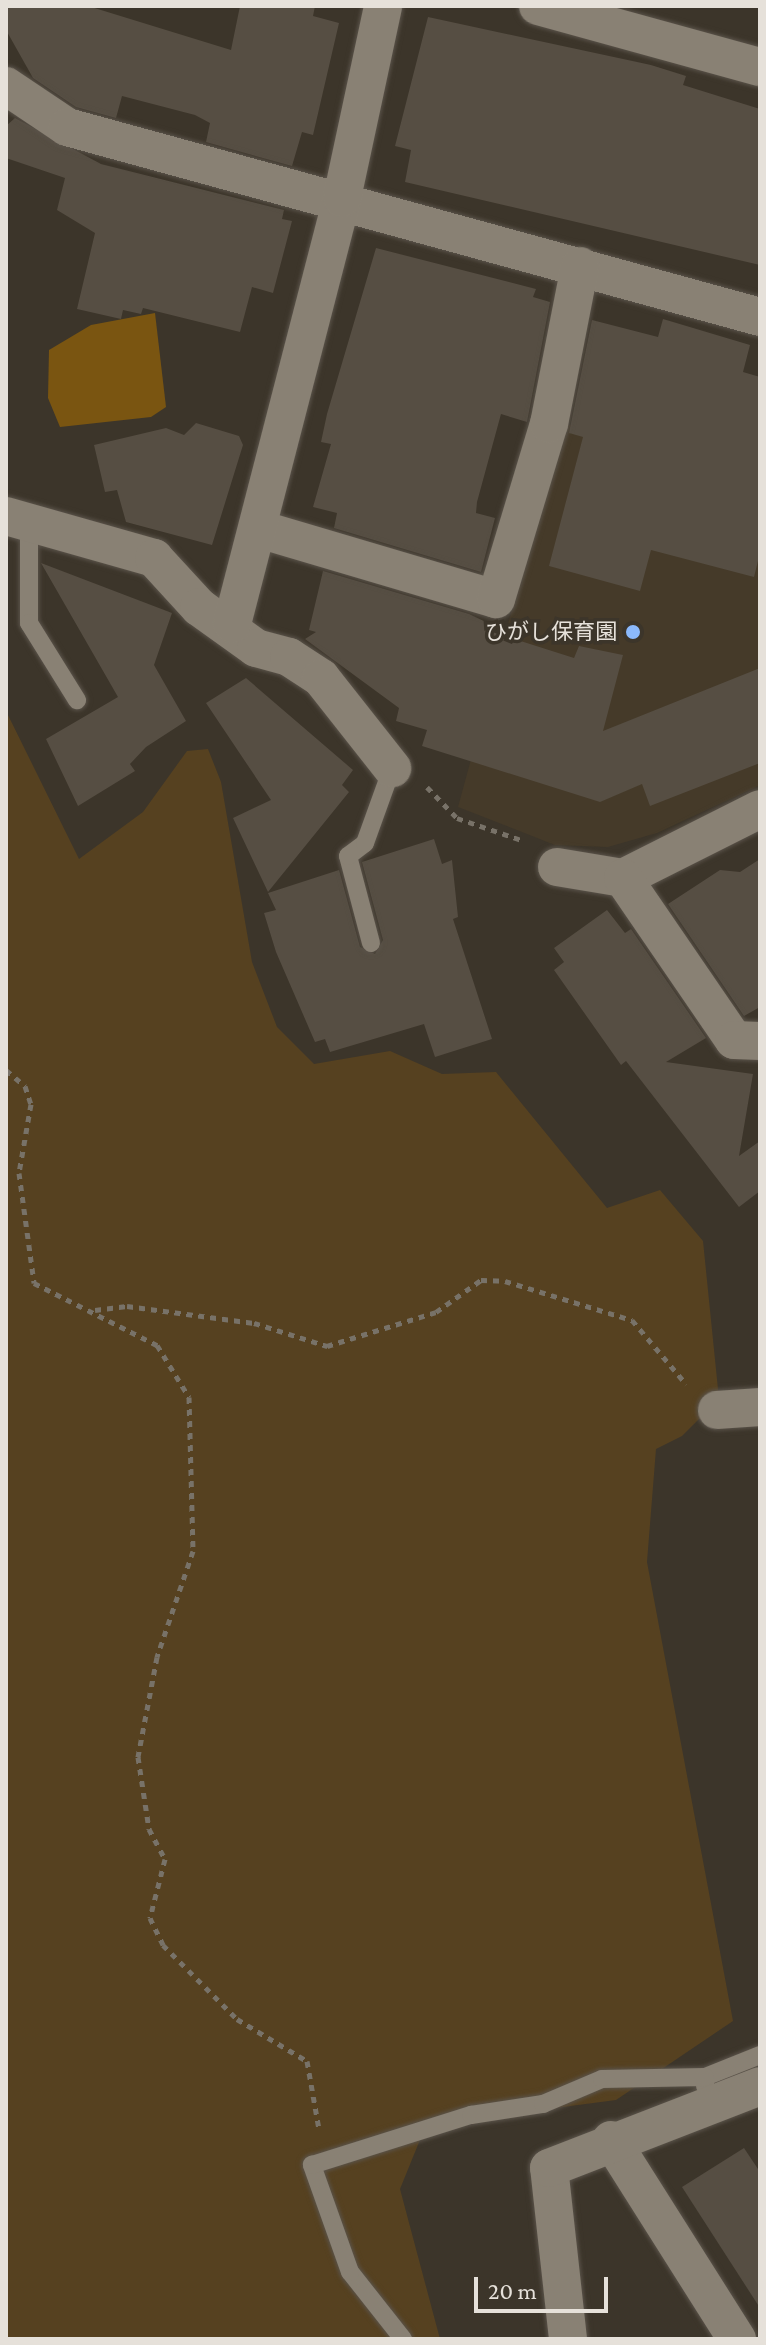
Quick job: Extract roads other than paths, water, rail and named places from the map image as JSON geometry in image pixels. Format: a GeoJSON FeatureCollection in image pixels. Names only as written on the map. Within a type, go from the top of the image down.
{"type":"FeatureCollection","features":[{"type":"Feature","properties":{"kind":"street"},"geometry":{"type":"LineString","coordinates":[[232,624],[342,198],[383,6]]}},
{"type":"Feature","properties":{"kind":"street"},"geometry":{"type":"LineString","coordinates":[[538,6],[760,67]]}},
{"type":"Feature","properties":{"kind":"street"},"geometry":{"type":"LineString","coordinates":[[6,86],[67,127],[342,198],[760,317]]}},
{"type":"Feature","properties":{"kind":"street"},"geometry":{"type":"LineString","coordinates":[[259,529],[496,599],[549,424],[580,266]]}},
{"type":"Feature","properties":{"kind":"street"},"geometry":{"type":"LineString","coordinates":[[18,517],[154,558],[199,607],[232,624],[256,648],[289,657],[321,678],[392,768]]}},
{"type":"Feature","properties":{"kind":"street"},"geometry":{"type":"LineString","coordinates":[[557,867],[623,878],[760,809]]}},
{"type":"Feature","properties":{"kind":"street"},"geometry":{"type":"LineString","coordinates":[[623,878],[734,1040],[760,1041]]}},
{"type":"Feature","properties":{"kind":"street"},"geometry":{"type":"LineString","coordinates":[[717,1410],[760,1407]]}},
{"type":"Feature","properties":{"kind":"street"},"geometry":{"type":"LineString","coordinates":[[568,2339],[549,2168],[706,2091],[760,2086]]}},
{"type":"Feature","properties":{"kind":"street"},"geometry":{"type":"LineString","coordinates":[[611,2140],[737,2339]]}},
{"type":"Feature","properties":{"kind":"lane"},"geometry":{"type":"LineString","coordinates":[[18,517],[29,623],[77,700]]}},
{"type":"Feature","properties":{"kind":"lane"},"geometry":{"type":"LineString","coordinates":[[371,943],[348,856],[365,843],[392,768]]}},
{"type":"Feature","properties":{"kind":"lane"},"geometry":{"type":"LineString","coordinates":[[403,2339],[350,2272],[312,2165],[471,2115],[543,2104],[602,2079],[706,2091],[760,2055]]}},
{"type":"Feature","properties":{"kind":"place","name":"ひがし保育園"},"geometry":{"type":"Point","coordinates":[633,632]}}]}
